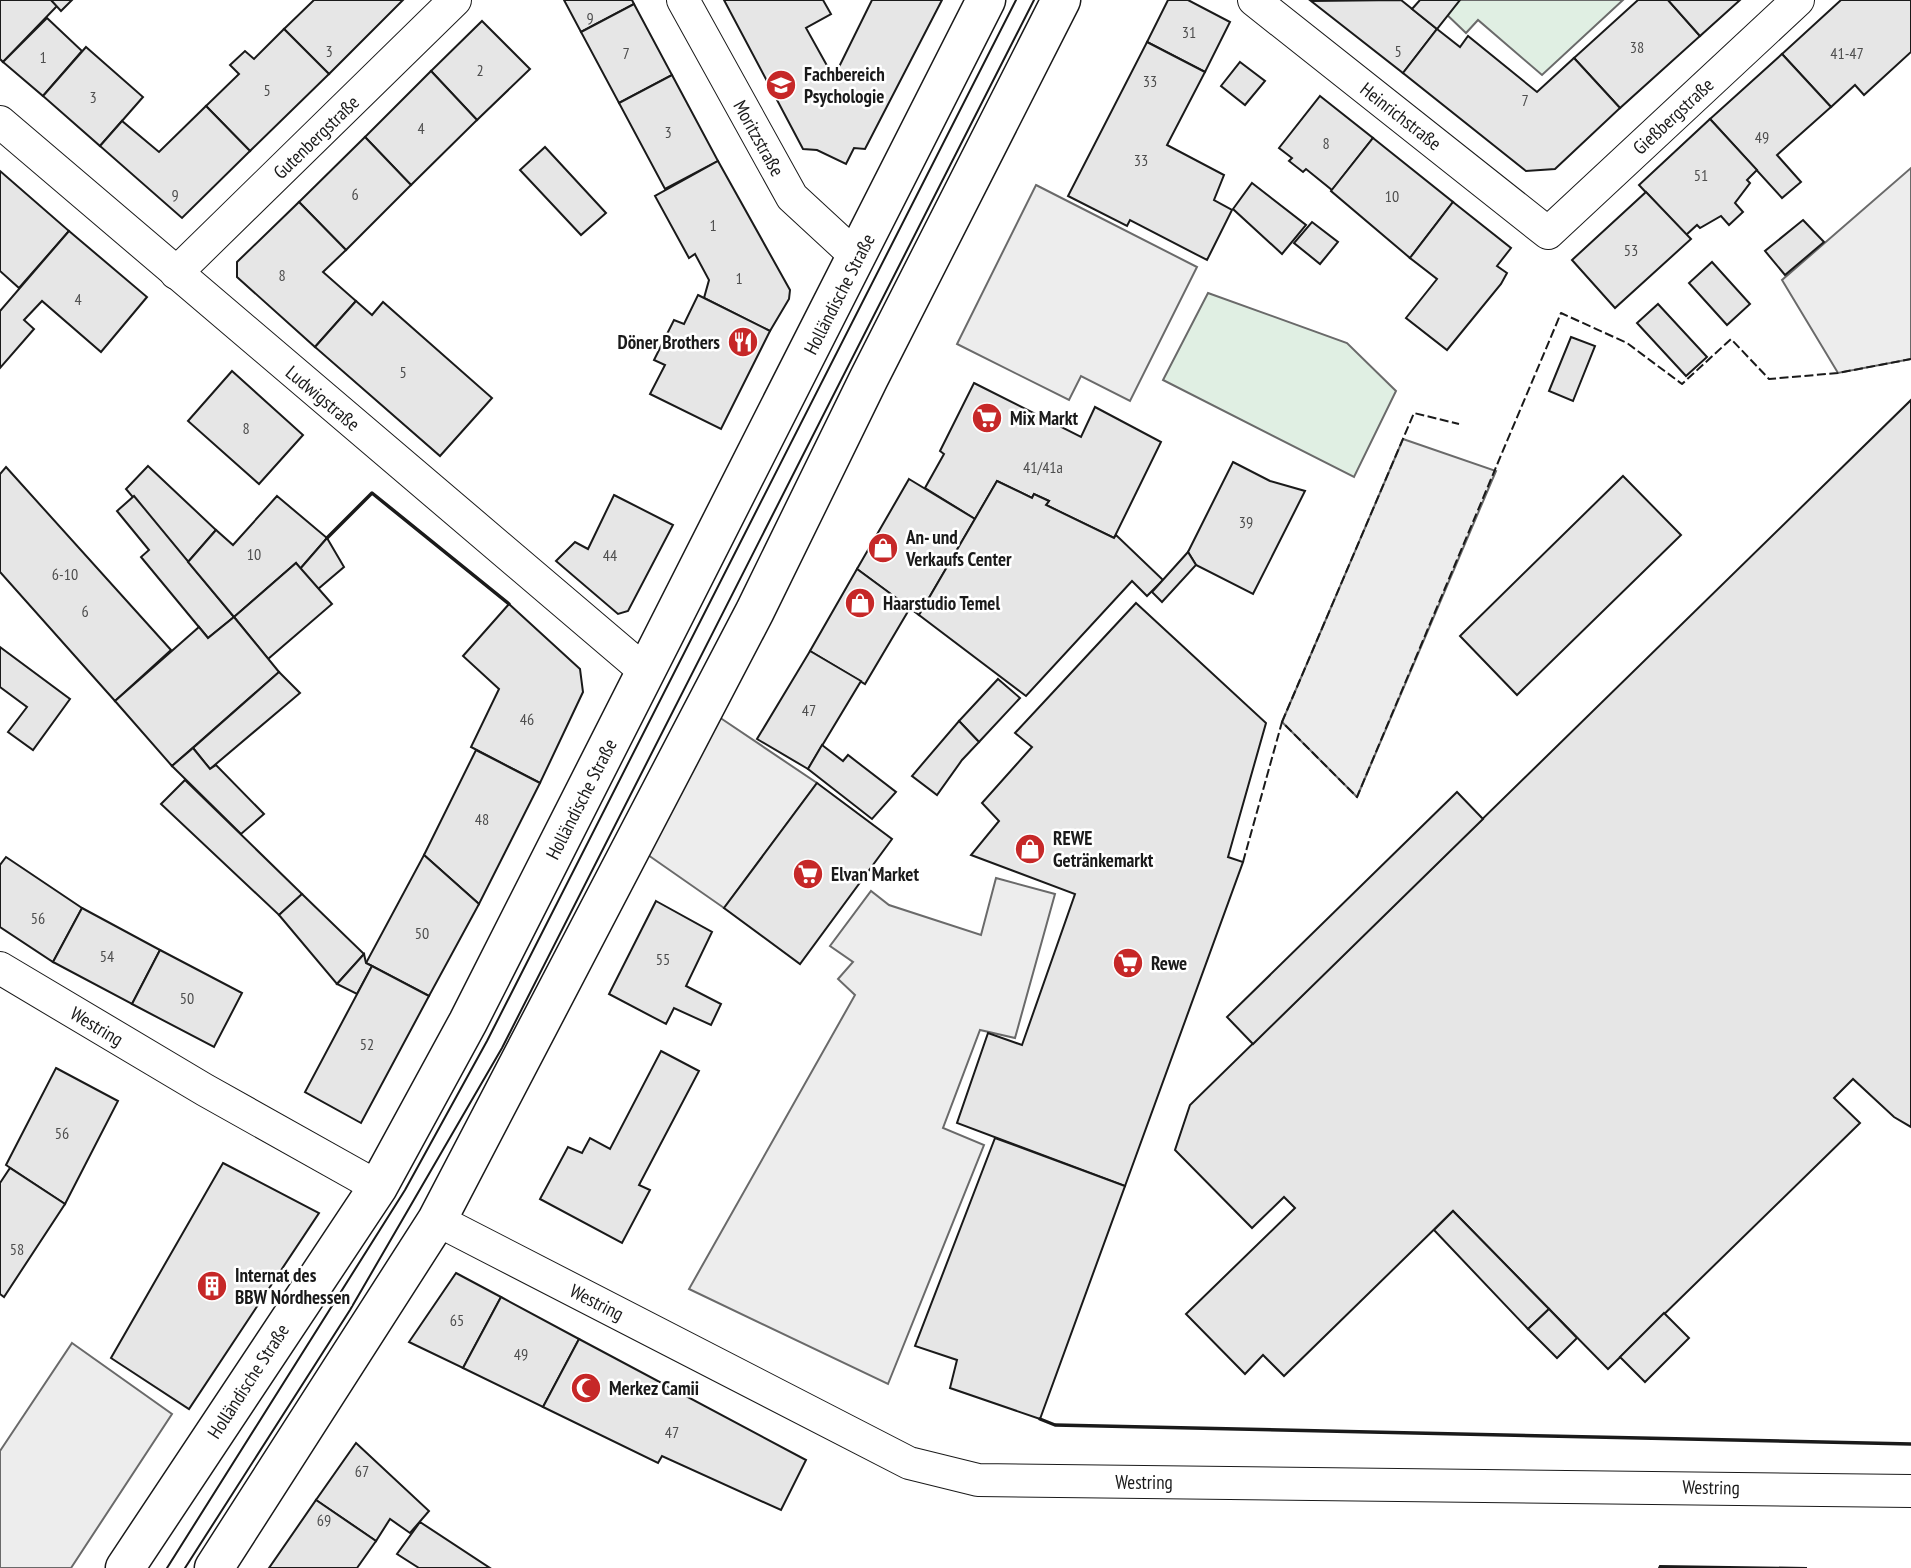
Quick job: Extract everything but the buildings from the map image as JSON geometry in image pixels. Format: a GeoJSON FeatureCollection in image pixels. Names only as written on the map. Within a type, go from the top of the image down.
{"type":"FeatureCollection","features":[{"type":"Feature","properties":{"kind":"main road","name":"Holländische Straße"},"geometry":{"type":"LineString","coordinates":[[125,1568],[378,1187],[468,1022],[858,258],[986,0]]}},
{"type":"Feature","properties":{"kind":"main road"},"geometry":{"type":"LineString","coordinates":[[214,1568],[437,1220],[750,622],[869,378],[1061,0]]}},
{"type":"Feature","properties":{"kind":"street","name":"Gutenbergstraße"},"geometry":{"type":"LineString","coordinates":[[176,274],[455,0]]}},
{"type":"Feature","properties":{"kind":"street","name":"Moritzstraße"},"geometry":{"type":"LineString","coordinates":[[683,0],[792,197],[858,258]]}},
{"type":"Feature","properties":{"kind":"street","name":"Heinrichstraße"},"geometry":{"type":"LineString","coordinates":[[1254,0],[1548,233]]}},
{"type":"Feature","properties":{"kind":"street","name":"Gießbergstraße"},"geometry":{"type":"LineString","coordinates":[[1548,233],[1798,0]]}},
{"type":"Feature","properties":{"kind":"street","name":"Ludwigstraße"},"geometry":{"type":"LineString","coordinates":[[0,122],[646,672]]}},
{"type":"Feature","properties":{"kind":"street","name":"Westring"},"geometry":{"type":"LineString","coordinates":[[0,968],[205,1090],[378,1187]]}},
{"type":"Feature","properties":{"kind":"street","name":"Westring"},"geometry":{"type":"LineString","coordinates":[[437,1220],[909,1463],[978,1480],[1911,1491]]}},
{"type":"Feature","properties":{"kind":"green space"},"geometry":{"type":"Polygon","coordinates":[[[1453,0],[1623,0],[1542,75],[1478,20],[1466,33],[1443,11],[1453,0]]]}},
{"type":"Feature","properties":{"kind":"green space"},"geometry":{"type":"Polygon","coordinates":[[[1208,293],[1347,343],[1396,391],[1354,477],[1163,380],[1208,293]]]}},
{"type":"Feature","properties":{"kind":"shaded area"},"geometry":{"type":"Polygon","coordinates":[[[1911,168],[1911,359],[1838,373],[1782,280],[1911,168]]]}},
{"type":"Feature","properties":{"kind":"shaded area"},"geometry":{"type":"Polygon","coordinates":[[[1036,185],[1197,267],[1130,401],[1081,376],[1069,400],[957,344],[1036,185]]]}},
{"type":"Feature","properties":{"kind":"shaded area"},"geometry":{"type":"Polygon","coordinates":[[[1403,439],[1496,471],[1357,797],[1282,722],[1403,439]]]}},
{"type":"Feature","properties":{"kind":"shaded area"},"geometry":{"type":"Polygon","coordinates":[[[719,717],[817,783],[724,908],[648,855],[719,717]]]}},
{"type":"Feature","properties":{"kind":"shaded area"},"geometry":{"type":"Polygon","coordinates":[[[996,878],[1055,894],[1015,1038],[980,1030],[943,1128],[984,1145],[888,1384],[689,1289],[855,995],[838,979],[853,962],[830,946],[871,891],[889,905],[981,935],[996,878]]]}},
{"type":"Feature","properties":{"kind":"shaded area"},"geometry":{"type":"Polygon","coordinates":[[[72,1343],[172,1414],[71,1568],[0,1568],[0,1451],[72,1343]]]}},
{"type":"Feature","properties":{"kind":"tram line"},"geometry":{"type":"LineString","coordinates":[[167,1568],[405,1190],[487,1041],[1016,0]]}},
{"type":"Feature","properties":{"kind":"tram line"},"geometry":{"type":"LineString","coordinates":[[185,1568],[350,1310],[502,1048],[1034,0]]}},
{"type":"Feature","properties":{"kind":"fence"},"geometry":{"type":"LineString","coordinates":[[1243,862],[1282,722],[1357,797],[1561,313],[1627,343],[1682,384],[1731,339],[1769,379],[1838,373],[1911,359]]}},
{"type":"Feature","properties":{"kind":"fence"},"geometry":{"type":"LineString","coordinates":[[1282,722],[1414,413],[1459,424]]}},
{"type":"Feature","properties":{"kind":"wall"},"geometry":{"type":"LineString","coordinates":[[327,538],[372,493],[509,604]]}},
{"type":"Feature","properties":{"kind":"wall"},"geometry":{"type":"LineString","coordinates":[[1040,1419],[1055,1425],[1911,1444]]}},
{"type":"Feature","properties":{"kind":"place","name":"Fachbereich Psychologie"},"geometry":{"type":"Point","coordinates":[781,85]}},
{"type":"Feature","properties":{"kind":"place","name":"Döner Brothers"},"geometry":{"type":"Point","coordinates":[743,342]}},
{"type":"Feature","properties":{"kind":"place","name":"Mix Markt"},"geometry":{"type":"Point","coordinates":[987,418]}},
{"type":"Feature","properties":{"kind":"place","name":"An- und Verkaufs Center"},"geometry":{"type":"Point","coordinates":[883,548]}},
{"type":"Feature","properties":{"kind":"place","name":"Haarstudio Temel"},"geometry":{"type":"Point","coordinates":[860,603]}},
{"type":"Feature","properties":{"kind":"place","name":"REWE Getränkemarkt"},"geometry":{"type":"Point","coordinates":[1030,849]}},
{"type":"Feature","properties":{"kind":"place","name":"Elvan Market"},"geometry":{"type":"Point","coordinates":[808,874]}},
{"type":"Feature","properties":{"kind":"place","name":"Rewe"},"geometry":{"type":"Point","coordinates":[1128,963]}},
{"type":"Feature","properties":{"kind":"place","name":"Internat des BBW Nordhessen"},"geometry":{"type":"Point","coordinates":[212,1286]}},
{"type":"Feature","properties":{"kind":"place","name":"Merkez Camii"},"geometry":{"type":"Point","coordinates":[586,1388]}}]}
